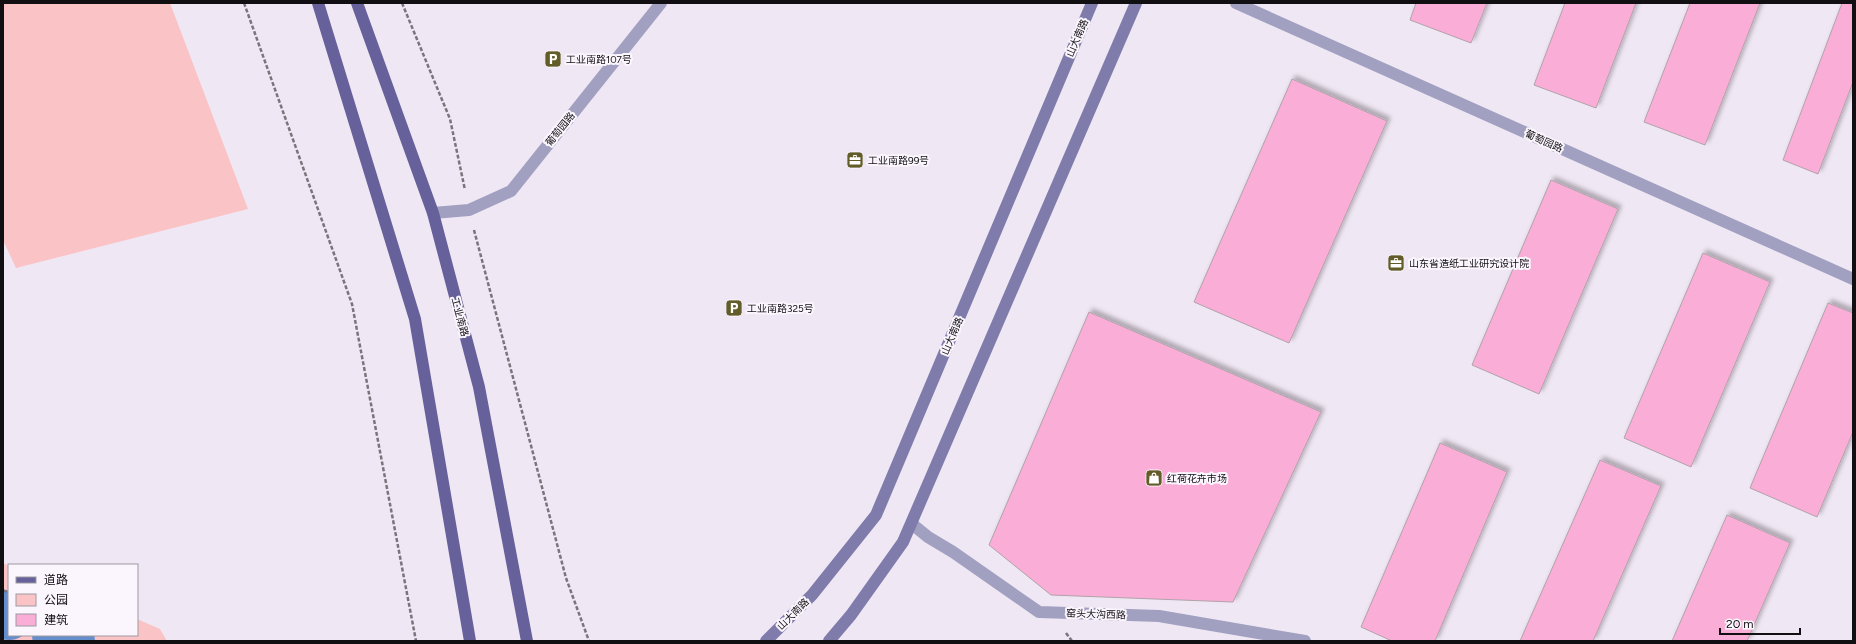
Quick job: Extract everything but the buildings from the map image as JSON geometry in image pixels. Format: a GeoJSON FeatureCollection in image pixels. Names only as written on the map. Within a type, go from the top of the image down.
{"type":"FeatureCollection","features":[{"type":"Feature","properties":{"kind":"main road"},"geometry":{"type":"LineString","coordinates":[[318,3],[415,319],[470,641]]}},
{"type":"Feature","properties":{"kind":"main road","name":"工业南路"},"geometry":{"type":"LineString","coordinates":[[357,3],[433,214],[479,387],[527,641]]}},
{"type":"Feature","properties":{"kind":"main road","name":"山大南路"},"geometry":{"type":"LineString","coordinates":[[766,641],[812,595],[876,515],[1092,3]]}},
{"type":"Feature","properties":{"kind":"main road"},"geometry":{"type":"LineString","coordinates":[[829,641],[851,615],[904,542],[1136,3]]}},
{"type":"Feature","properties":{"kind":"street","name":"葡萄园路"},"geometry":{"type":"LineString","coordinates":[[433,214],[469,210],[511,191],[661,3]]}},
{"type":"Feature","properties":{"kind":"street","name":"葡萄园路"},"geometry":{"type":"LineString","coordinates":[[1236,3],[1853,279]]}},
{"type":"Feature","properties":{"kind":"street","name":"窑头大沟西路"},"geometry":{"type":"LineString","coordinates":[[912,524],[928,537],[953,552],[1039,612],[1159,616],[1305,641]]}},
{"type":"Feature","properties":{"kind":"path"},"geometry":{"type":"LineString","coordinates":[[244,3],[352,304],[416,641]]}},
{"type":"Feature","properties":{"kind":"path"},"geometry":{"type":"LineString","coordinates":[[402,3],[450,119],[469,210],[566,578],[589,641]]}},
{"type":"Feature","properties":{"kind":"green space"},"geometry":{"type":"Polygon","coordinates":[[[3,3],[170,3],[248,209],[16,268],[3,240],[3,3]]]}},
{"type":"Feature","properties":{"kind":"green space"},"geometry":{"type":"Polygon","coordinates":[[[3,563],[8,566],[8,636],[138,636],[138,619],[160,629],[167,641],[3,641],[3,563]]]}},
{"type":"Feature","properties":{"kind":"waterway"},"geometry":{"type":"LineString","coordinates":[[3,614],[8,616]]}},
{"type":"Feature","properties":{"kind":"waterway"},"geometry":{"type":"LineString","coordinates":[[58,636],[71,641]]}},
{"type":"Feature","properties":{"kind":"place","name":"工业南路107号"},"geometry":{"type":"Point","coordinates":[553,59]}},
{"type":"Feature","properties":{"kind":"place","name":"工业南路99号"},"geometry":{"type":"Point","coordinates":[855,160]}},
{"type":"Feature","properties":{"kind":"place","name":"山东省造纸工业研究设计院"},"geometry":{"type":"Point","coordinates":[1396,263]}},
{"type":"Feature","properties":{"kind":"place","name":"工业南路325号"},"geometry":{"type":"Point","coordinates":[734,308]}},
{"type":"Feature","properties":{"kind":"place","name":"红荷花卉市场"},"geometry":{"type":"Point","coordinates":[1154,478]}}]}
